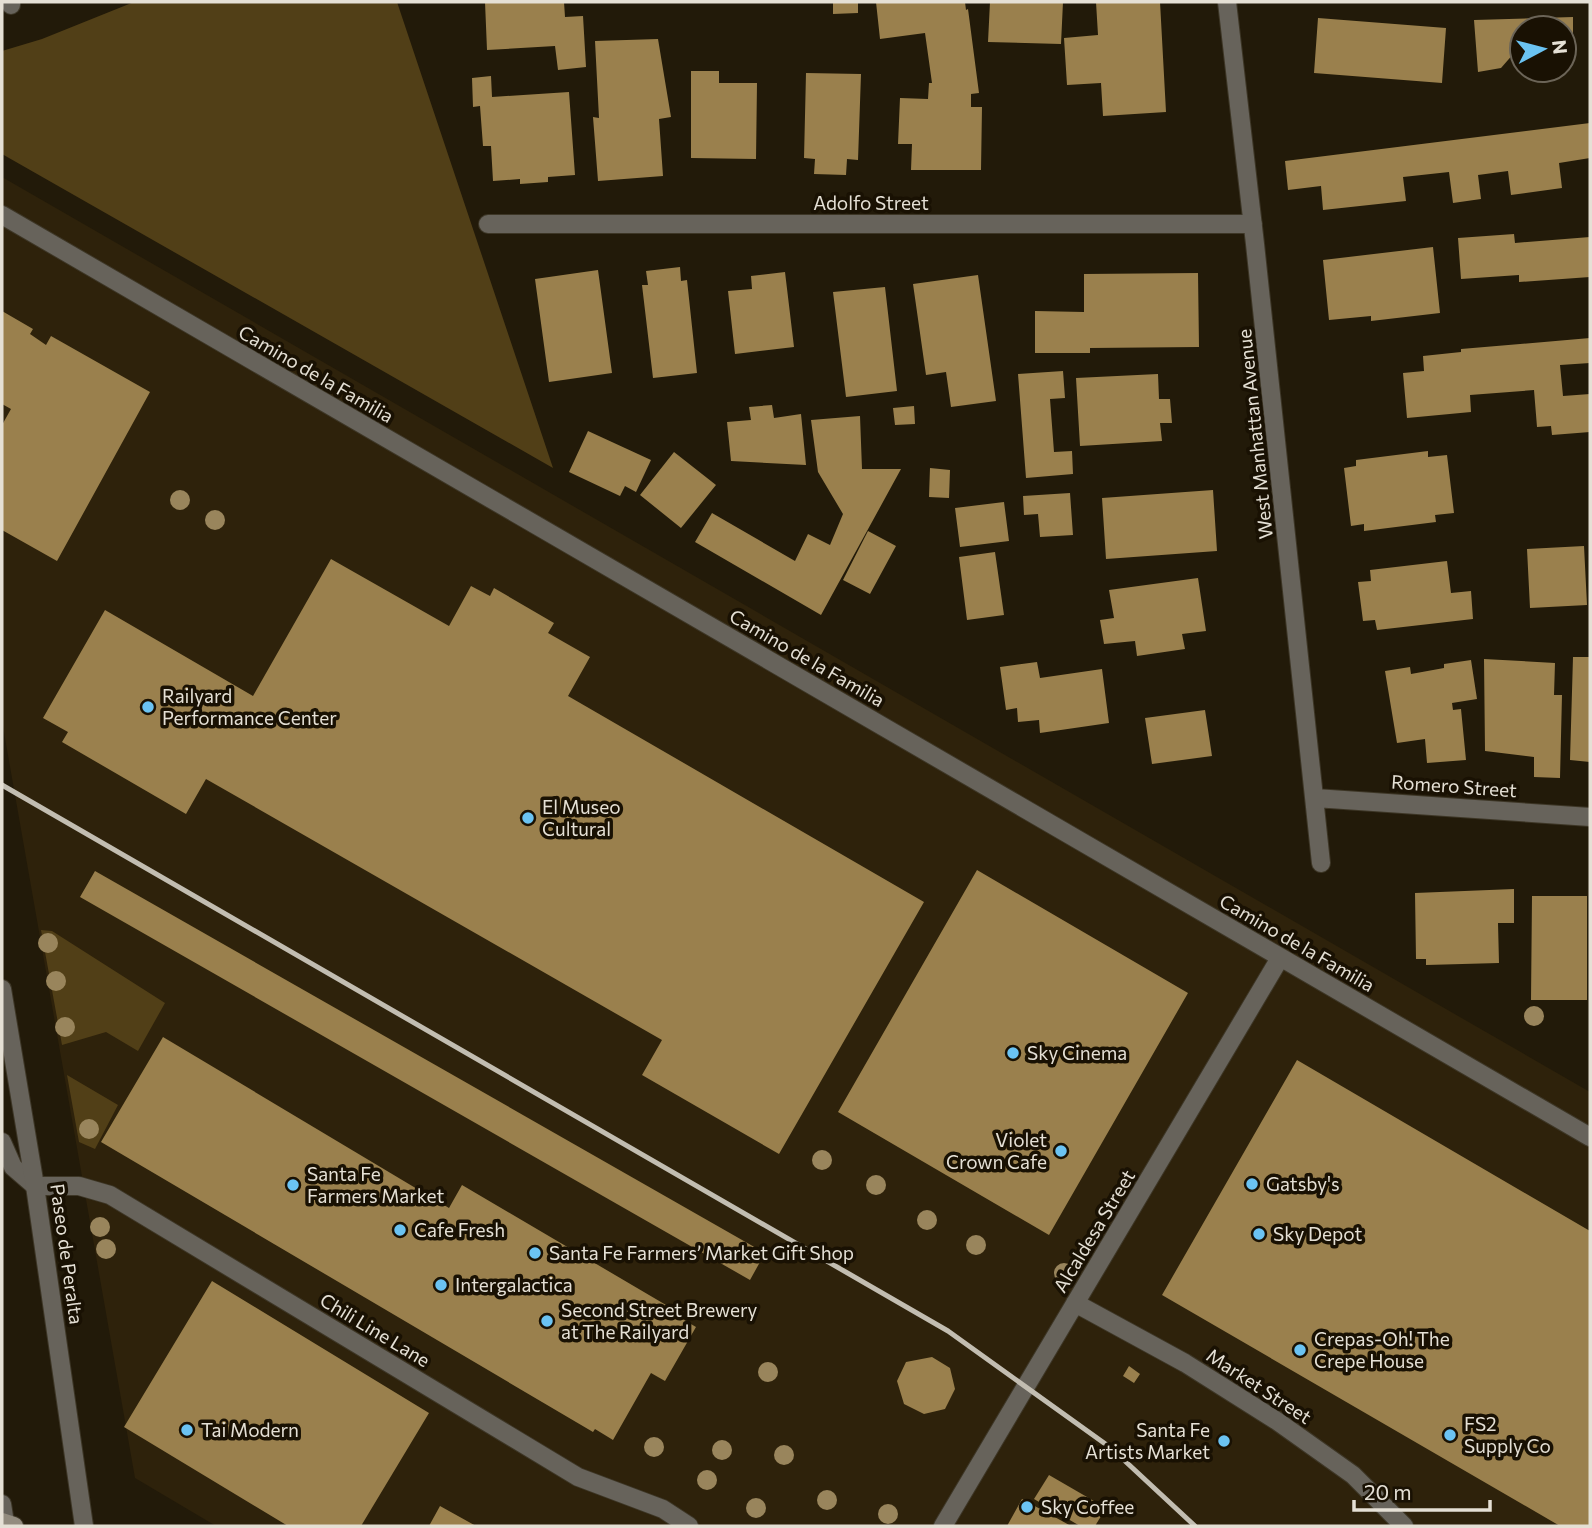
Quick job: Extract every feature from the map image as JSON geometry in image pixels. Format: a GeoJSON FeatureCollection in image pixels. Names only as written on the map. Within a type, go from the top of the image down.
{"type":"FeatureCollection","features":[{"type":"Feature","properties":{"kind":"street","name":"West Manhattan Avenue"},"geometry":{"type":"LineString","coordinates":[[1227,2],[1321,863]]}},
{"type":"Feature","properties":{"kind":"street","name":"Camino de la Familia"},"geometry":{"type":"LineString","coordinates":[[2,215],[1590,1138]]}},
{"type":"Feature","properties":{"kind":"street","name":"Adolfo Street"},"geometry":{"type":"LineString","coordinates":[[488,224],[1253,224]]}},
{"type":"Feature","properties":{"kind":"street","name":"Romero Street"},"geometry":{"type":"LineString","coordinates":[[1315,798],[1590,817]]}},
{"type":"Feature","properties":{"kind":"street","name":"Alcaldesa Street"},"geometry":{"type":"LineString","coordinates":[[943,1526],[1280,958]]}},
{"type":"Feature","properties":{"kind":"street","name":"Paseo de Peralta"},"geometry":{"type":"LineString","coordinates":[[2,989],[36,1185],[84,1526]]}},
{"type":"Feature","properties":{"kind":"street"},"geometry":{"type":"LineString","coordinates":[[2,1142],[13,1167],[36,1185]]}},
{"type":"Feature","properties":{"kind":"street","name":"Chili Line Lane"},"geometry":{"type":"LineString","coordinates":[[36,1185],[79,1186],[110,1195],[578,1477],[663,1509],[690,1526]]}},
{"type":"Feature","properties":{"kind":"street","name":"Market Street"},"geometry":{"type":"LineString","coordinates":[[1075,1303],[1185,1363],[1277,1421],[1353,1475],[1404,1526]]}},
{"type":"Feature","properties":{"kind":"street"},"geometry":{"type":"LineString","coordinates":[[2,1504],[6,1524]]}},
{"type":"Feature","properties":{"kind":"shaded area"},"geometry":{"type":"Polygon","coordinates":[[[134,2],[397,2],[553,468],[2,154],[2,51],[42,39],[134,2]]]}},
{"type":"Feature","properties":{"kind":"shaded area"},"geometry":{"type":"Polygon","coordinates":[[[2,177],[1590,1092],[1590,1526],[216,1526],[135,1478],[2,721],[2,177]]]}},
{"type":"Feature","properties":{"kind":"shaded area"},"geometry":{"type":"Polygon","coordinates":[[[41,930],[52,931],[165,1003],[138,1051],[106,1032],[62,1045],[41,930]]]}},
{"type":"Feature","properties":{"kind":"shaded area"},"geometry":{"type":"Polygon","coordinates":[[[67,1075],[118,1105],[95,1149],[79,1142],[67,1075]]]}},
{"type":"Feature","properties":{"kind":"building"},"geometry":{"type":"Polygon","coordinates":[[[485,2],[564,2],[565,17],[583,16],[586,67],[558,70],[555,46],[487,50],[485,2]]]}},
{"type":"Feature","properties":{"kind":"building"},"geometry":{"type":"Polygon","coordinates":[[[833,2],[858,2],[858,13],[833,14],[833,2]]]}},
{"type":"Feature","properties":{"kind":"building"},"geometry":{"type":"Polygon","coordinates":[[[876,2],[965,2],[979,93],[971,94],[971,107],[982,107],[981,170],[911,170],[912,144],[898,144],[900,98],[928,99],[929,83],[932,83],[925,33],[880,39],[876,2]]]}},
{"type":"Feature","properties":{"kind":"building"},"geometry":{"type":"Polygon","coordinates":[[[990,2],[1063,2],[1061,44],[988,42],[990,2]]]}},
{"type":"Feature","properties":{"kind":"building"},"geometry":{"type":"Polygon","coordinates":[[[1096,2],[1160,2],[1166,112],[1103,116],[1101,83],[1067,85],[1064,38],[1098,35],[1096,2]]]}},
{"type":"Feature","properties":{"kind":"building"},"geometry":{"type":"Polygon","coordinates":[[[1318,18],[1446,28],[1442,83],[1314,73],[1318,18]]]}},
{"type":"Feature","properties":{"kind":"building"},"geometry":{"type":"Polygon","coordinates":[[[1508,19],[1508,60],[1501,68],[1478,72],[1474,20],[1508,19]]]}},
{"type":"Feature","properties":{"kind":"building"},"geometry":{"type":"Polygon","coordinates":[[[658,39],[671,117],[659,119],[663,176],[598,181],[593,117],[599,118],[595,41],[658,39]]]}},
{"type":"Feature","properties":{"kind":"building"},"geometry":{"type":"Polygon","coordinates":[[[691,71],[719,71],[719,83],[757,83],[756,159],[691,158],[691,71]]]}},
{"type":"Feature","properties":{"kind":"building"},"geometry":{"type":"Polygon","coordinates":[[[806,73],[861,74],[858,160],[847,159],[846,175],[814,174],[815,159],[804,158],[806,73]]]}},
{"type":"Feature","properties":{"kind":"building"},"geometry":{"type":"Polygon","coordinates":[[[491,76],[492,97],[569,92],[575,175],[548,177],[548,182],[520,184],[520,179],[493,181],[491,146],[483,146],[480,106],[473,107],[472,78],[491,76]]]}},
{"type":"Feature","properties":{"kind":"building"},"geometry":{"type":"Polygon","coordinates":[[[1590,123],[1590,158],[1559,163],[1562,188],[1511,195],[1508,171],[1478,175],[1481,199],[1453,203],[1449,172],[1403,177],[1406,201],[1323,210],[1321,186],[1288,190],[1285,161],[1590,123]]]}},
{"type":"Feature","properties":{"kind":"building"},"geometry":{"type":"Polygon","coordinates":[[[1514,234],[1515,243],[1590,237],[1590,277],[1519,282],[1519,275],[1461,279],[1458,238],[1514,234]]]}},
{"type":"Feature","properties":{"kind":"building"},"geometry":{"type":"Polygon","coordinates":[[[1433,247],[1440,313],[1371,321],[1371,316],[1329,320],[1323,260],[1433,247]]]}},
{"type":"Feature","properties":{"kind":"building"},"geometry":{"type":"Polygon","coordinates":[[[680,267],[681,281],[687,280],[697,373],[653,378],[642,285],[648,285],[646,271],[680,267]]]}},
{"type":"Feature","properties":{"kind":"building"},"geometry":{"type":"Polygon","coordinates":[[[598,270],[612,373],[549,382],[535,279],[598,270]]]}},
{"type":"Feature","properties":{"kind":"building"},"geometry":{"type":"Polygon","coordinates":[[[785,272],[794,347],[735,354],[728,291],[752,289],[751,276],[785,272]]]}},
{"type":"Feature","properties":{"kind":"building"},"geometry":{"type":"Polygon","coordinates":[[[1198,273],[1199,347],[1090,348],[1090,353],[1035,353],[1035,311],[1084,312],[1084,274],[1198,273]]]}},
{"type":"Feature","properties":{"kind":"building"},"geometry":{"type":"Polygon","coordinates":[[[978,275],[996,401],[951,407],[946,372],[926,375],[913,284],[978,275]]]}},
{"type":"Feature","properties":{"kind":"building"},"geometry":{"type":"Polygon","coordinates":[[[885,287],[897,391],[846,397],[833,292],[885,287]]]}},
{"type":"Feature","properties":{"kind":"building"},"geometry":{"type":"Polygon","coordinates":[[[2,311],[33,329],[30,334],[46,345],[51,336],[150,392],[57,561],[2,530],[2,425],[11,409],[2,404],[2,311]]]}},
{"type":"Feature","properties":{"kind":"building"},"geometry":{"type":"Polygon","coordinates":[[[1590,338],[1590,363],[1560,365],[1563,396],[1590,394],[1590,432],[1552,435],[1551,426],[1537,427],[1534,390],[1470,395],[1471,412],[1407,418],[1403,373],[1424,371],[1423,356],[1461,352],[1461,349],[1590,338]]]}},
{"type":"Feature","properties":{"kind":"building"},"geometry":{"type":"Polygon","coordinates":[[[1063,371],[1065,398],[1050,399],[1054,452],[1072,451],[1073,474],[1026,478],[1018,374],[1063,371]]]}},
{"type":"Feature","properties":{"kind":"building"},"geometry":{"type":"Polygon","coordinates":[[[1158,374],[1159,399],[1170,399],[1172,423],[1160,423],[1162,441],[1080,446],[1076,378],[1158,374]]]}},
{"type":"Feature","properties":{"kind":"building"},"geometry":{"type":"Polygon","coordinates":[[[772,405],[774,418],[801,414],[806,465],[731,461],[727,422],[751,420],[749,407],[772,405]]]}},
{"type":"Feature","properties":{"kind":"building"},"geometry":{"type":"Polygon","coordinates":[[[914,406],[915,424],[895,425],[893,408],[914,406]]]}},
{"type":"Feature","properties":{"kind":"building"},"geometry":{"type":"Polygon","coordinates":[[[860,416],[862,469],[901,469],[821,615],[695,542],[712,513],[795,561],[808,534],[830,545],[843,514],[818,472],[811,420],[860,416]]]}},
{"type":"Feature","properties":{"kind":"building"},"geometry":{"type":"Polygon","coordinates":[[[588,431],[651,460],[636,492],[625,486],[620,496],[569,472],[588,431]]]}},
{"type":"Feature","properties":{"kind":"building"},"geometry":{"type":"Polygon","coordinates":[[[1428,451],[1428,457],[1447,455],[1454,513],[1435,515],[1436,522],[1364,531],[1364,524],[1351,526],[1344,468],[1356,466],[1356,460],[1428,451]]]}},
{"type":"Feature","properties":{"kind":"building"},"geometry":{"type":"Polygon","coordinates":[[[674,452],[716,485],[681,528],[640,495],[674,452]]]}},
{"type":"Feature","properties":{"kind":"building"},"geometry":{"type":"Polygon","coordinates":[[[930,468],[950,470],[949,498],[929,497],[930,468]]]}},
{"type":"Feature","properties":{"kind":"building"},"geometry":{"type":"Polygon","coordinates":[[[1213,490],[1217,551],[1106,559],[1102,498],[1213,490]]]}},
{"type":"Feature","properties":{"kind":"building"},"geometry":{"type":"Polygon","coordinates":[[[1070,493],[1073,535],[1040,537],[1038,514],[1024,515],[1023,496],[1070,493]]]}},
{"type":"Feature","properties":{"kind":"building"},"geometry":{"type":"Polygon","coordinates":[[[1004,502],[1009,541],[960,547],[955,508],[1004,502]]]}},
{"type":"Feature","properties":{"kind":"building"},"geometry":{"type":"Polygon","coordinates":[[[868,531],[896,546],[870,594],[843,580],[868,531]]]}},
{"type":"Feature","properties":{"kind":"building"},"geometry":{"type":"Polygon","coordinates":[[[1584,546],[1587,605],[1530,608],[1527,549],[1584,546]]]}},
{"type":"Feature","properties":{"kind":"building"},"geometry":{"type":"Polygon","coordinates":[[[995,552],[1004,615],[967,620],[959,557],[995,552]]]}},
{"type":"Feature","properties":{"kind":"building"},"geometry":{"type":"Polygon","coordinates":[[[331,559],[449,626],[471,586],[490,596],[494,588],[554,623],[548,633],[590,657],[568,696],[924,902],[779,1154],[642,1075],[662,1040],[206,779],[186,814],[62,742],[68,732],[43,718],[105,610],[253,696],[331,559]]]}},
{"type":"Feature","properties":{"kind":"building"},"geometry":{"type":"Polygon","coordinates":[[[1447,561],[1451,593],[1471,591],[1473,619],[1377,630],[1375,620],[1363,621],[1358,582],[1371,581],[1370,570],[1447,561]]]}},
{"type":"Feature","properties":{"kind":"building"},"geometry":{"type":"Polygon","coordinates":[[[1198,578],[1206,631],[1182,634],[1185,649],[1137,656],[1135,641],[1104,644],[1100,620],[1114,618],[1109,590],[1198,578]]]}},
{"type":"Feature","properties":{"kind":"building"},"geometry":{"type":"Polygon","coordinates":[[[1573,657],[1590,657],[1590,762],[1570,760],[1573,657]]]}},
{"type":"Feature","properties":{"kind":"building"},"geometry":{"type":"Polygon","coordinates":[[[1484,659],[1555,663],[1554,695],[1562,695],[1560,778],[1534,777],[1534,757],[1485,751],[1484,659]]]}},
{"type":"Feature","properties":{"kind":"building"},"geometry":{"type":"Polygon","coordinates":[[[1471,660],[1477,699],[1452,703],[1453,710],[1461,709],[1466,760],[1427,763],[1425,739],[1397,743],[1385,671],[1410,667],[1411,674],[1444,668],[1444,664],[1471,660]]]}},
{"type":"Feature","properties":{"kind":"building"},"geometry":{"type":"Polygon","coordinates":[[[1037,662],[1040,678],[1102,669],[1109,723],[1040,733],[1039,720],[1018,722],[1017,708],[1006,710],[1000,667],[1037,662]]]}},
{"type":"Feature","properties":{"kind":"building"},"geometry":{"type":"Polygon","coordinates":[[[1205,710],[1212,756],[1152,764],[1145,718],[1205,710]]]}},
{"type":"Feature","properties":{"kind":"building","name":"Sky Cinema"},"geometry":{"type":"Polygon","coordinates":[[[977,870],[1188,993],[1049,1235],[838,1112],[977,870]]]}},
{"type":"Feature","properties":{"kind":"building"},"geometry":{"type":"Polygon","coordinates":[[[95,871],[765,1253],[750,1280],[80,897],[95,871]]]}},
{"type":"Feature","properties":{"kind":"building"},"geometry":{"type":"Polygon","coordinates":[[[1514,889],[1514,923],[1498,923],[1499,963],[1426,965],[1426,959],[1416,959],[1415,893],[1514,889]]]}},
{"type":"Feature","properties":{"kind":"building"},"geometry":{"type":"Polygon","coordinates":[[[1532,896],[1587,896],[1587,1000],[1531,1000],[1532,896]]]}},
{"type":"Feature","properties":{"kind":"building"},"geometry":{"type":"Polygon","coordinates":[[[163,1037],[449,1208],[462,1185],[666,1305],[664,1308],[696,1327],[665,1381],[651,1373],[613,1440],[595,1429],[593,1432],[101,1142],[163,1037]]]}},
{"type":"Feature","properties":{"kind":"building"},"geometry":{"type":"Polygon","coordinates":[[[1297,1060],[1590,1231],[1590,1526],[1560,1526],[1162,1295],[1297,1060]]]}},
{"type":"Feature","properties":{"kind":"building"},"geometry":{"type":"Polygon","coordinates":[[[212,1281],[429,1413],[361,1526],[288,1526],[124,1427],[212,1281]]]}},
{"type":"Feature","properties":{"kind":"building"},"geometry":{"type":"Polygon","coordinates":[[[932,1357],[950,1368],[955,1389],[945,1409],[924,1414],[904,1404],[897,1381],[906,1362],[932,1357]]]}},
{"type":"Feature","properties":{"kind":"building"},"geometry":{"type":"Polygon","coordinates":[[[1129,1366],[1140,1374],[1134,1383],[1123,1376],[1129,1366]]]}},
{"type":"Feature","properties":{"kind":"building"},"geometry":{"type":"Polygon","coordinates":[[[1049,1475],[1106,1508],[1095,1526],[1080,1526],[1034,1499],[1049,1475]]]}},
{"type":"Feature","properties":{"kind":"building","name":"Sky Coffee"},"geometry":{"type":"Polygon","coordinates":[[[1022,1499],[1071,1526],[1007,1526],[1022,1499]]]}},
{"type":"Feature","properties":{"kind":"building"},"geometry":{"type":"Polygon","coordinates":[[[440,1506],[476,1526],[429,1526],[440,1506]]]}},
{"type":"Feature","properties":{"kind":"railway"},"geometry":{"type":"LineString","coordinates":[[2,785],[948,1331],[1111,1448],[1195,1526]]}},
{"type":"Feature","properties":{"kind":"place","name":"Railyard Performance Center"},"geometry":{"type":"Point","coordinates":[148,707]}},
{"type":"Feature","properties":{"kind":"place","name":"El Museo Cultural"},"geometry":{"type":"Point","coordinates":[528,818]}},
{"type":"Feature","properties":{"kind":"place","name":"Sky Cinema"},"geometry":{"type":"Point","coordinates":[1013,1053]}},
{"type":"Feature","properties":{"kind":"place","name":"Violet Crown Cafe"},"geometry":{"type":"Point","coordinates":[1061,1151]}},
{"type":"Feature","properties":{"kind":"place","name":"Gatsby's"},"geometry":{"type":"Point","coordinates":[1252,1184]}},
{"type":"Feature","properties":{"kind":"place","name":"Santa Fe Farmers Market"},"geometry":{"type":"Point","coordinates":[293,1185]}},
{"type":"Feature","properties":{"kind":"place","name":"Cafe Fresh"},"geometry":{"type":"Point","coordinates":[400,1230]}},
{"type":"Feature","properties":{"kind":"place","name":"Sky Depot"},"geometry":{"type":"Point","coordinates":[1259,1234]}},
{"type":"Feature","properties":{"kind":"place","name":"Santa Fe Farmers’ Market Gift Shop"},"geometry":{"type":"Point","coordinates":[535,1253]}},
{"type":"Feature","properties":{"kind":"place","name":"Intergalactica"},"geometry":{"type":"Point","coordinates":[441,1285]}},
{"type":"Feature","properties":{"kind":"place","name":"Second Street Brewery at The Railyard"},"geometry":{"type":"Point","coordinates":[547,1321]}},
{"type":"Feature","properties":{"kind":"place","name":"Crepas-Oh! The Crepe House"},"geometry":{"type":"Point","coordinates":[1300,1350]}},
{"type":"Feature","properties":{"kind":"place","name":"Tai Modern"},"geometry":{"type":"Point","coordinates":[187,1430]}},
{"type":"Feature","properties":{"kind":"place","name":"FS2 Supply Co"},"geometry":{"type":"Point","coordinates":[1450,1435]}},
{"type":"Feature","properties":{"kind":"place","name":"Santa Fe Artists Market"},"geometry":{"type":"Point","coordinates":[1224,1441]}},
{"type":"Feature","properties":{"kind":"place","name":"Sky Coffee"},"geometry":{"type":"Point","coordinates":[1027,1507]}}]}
